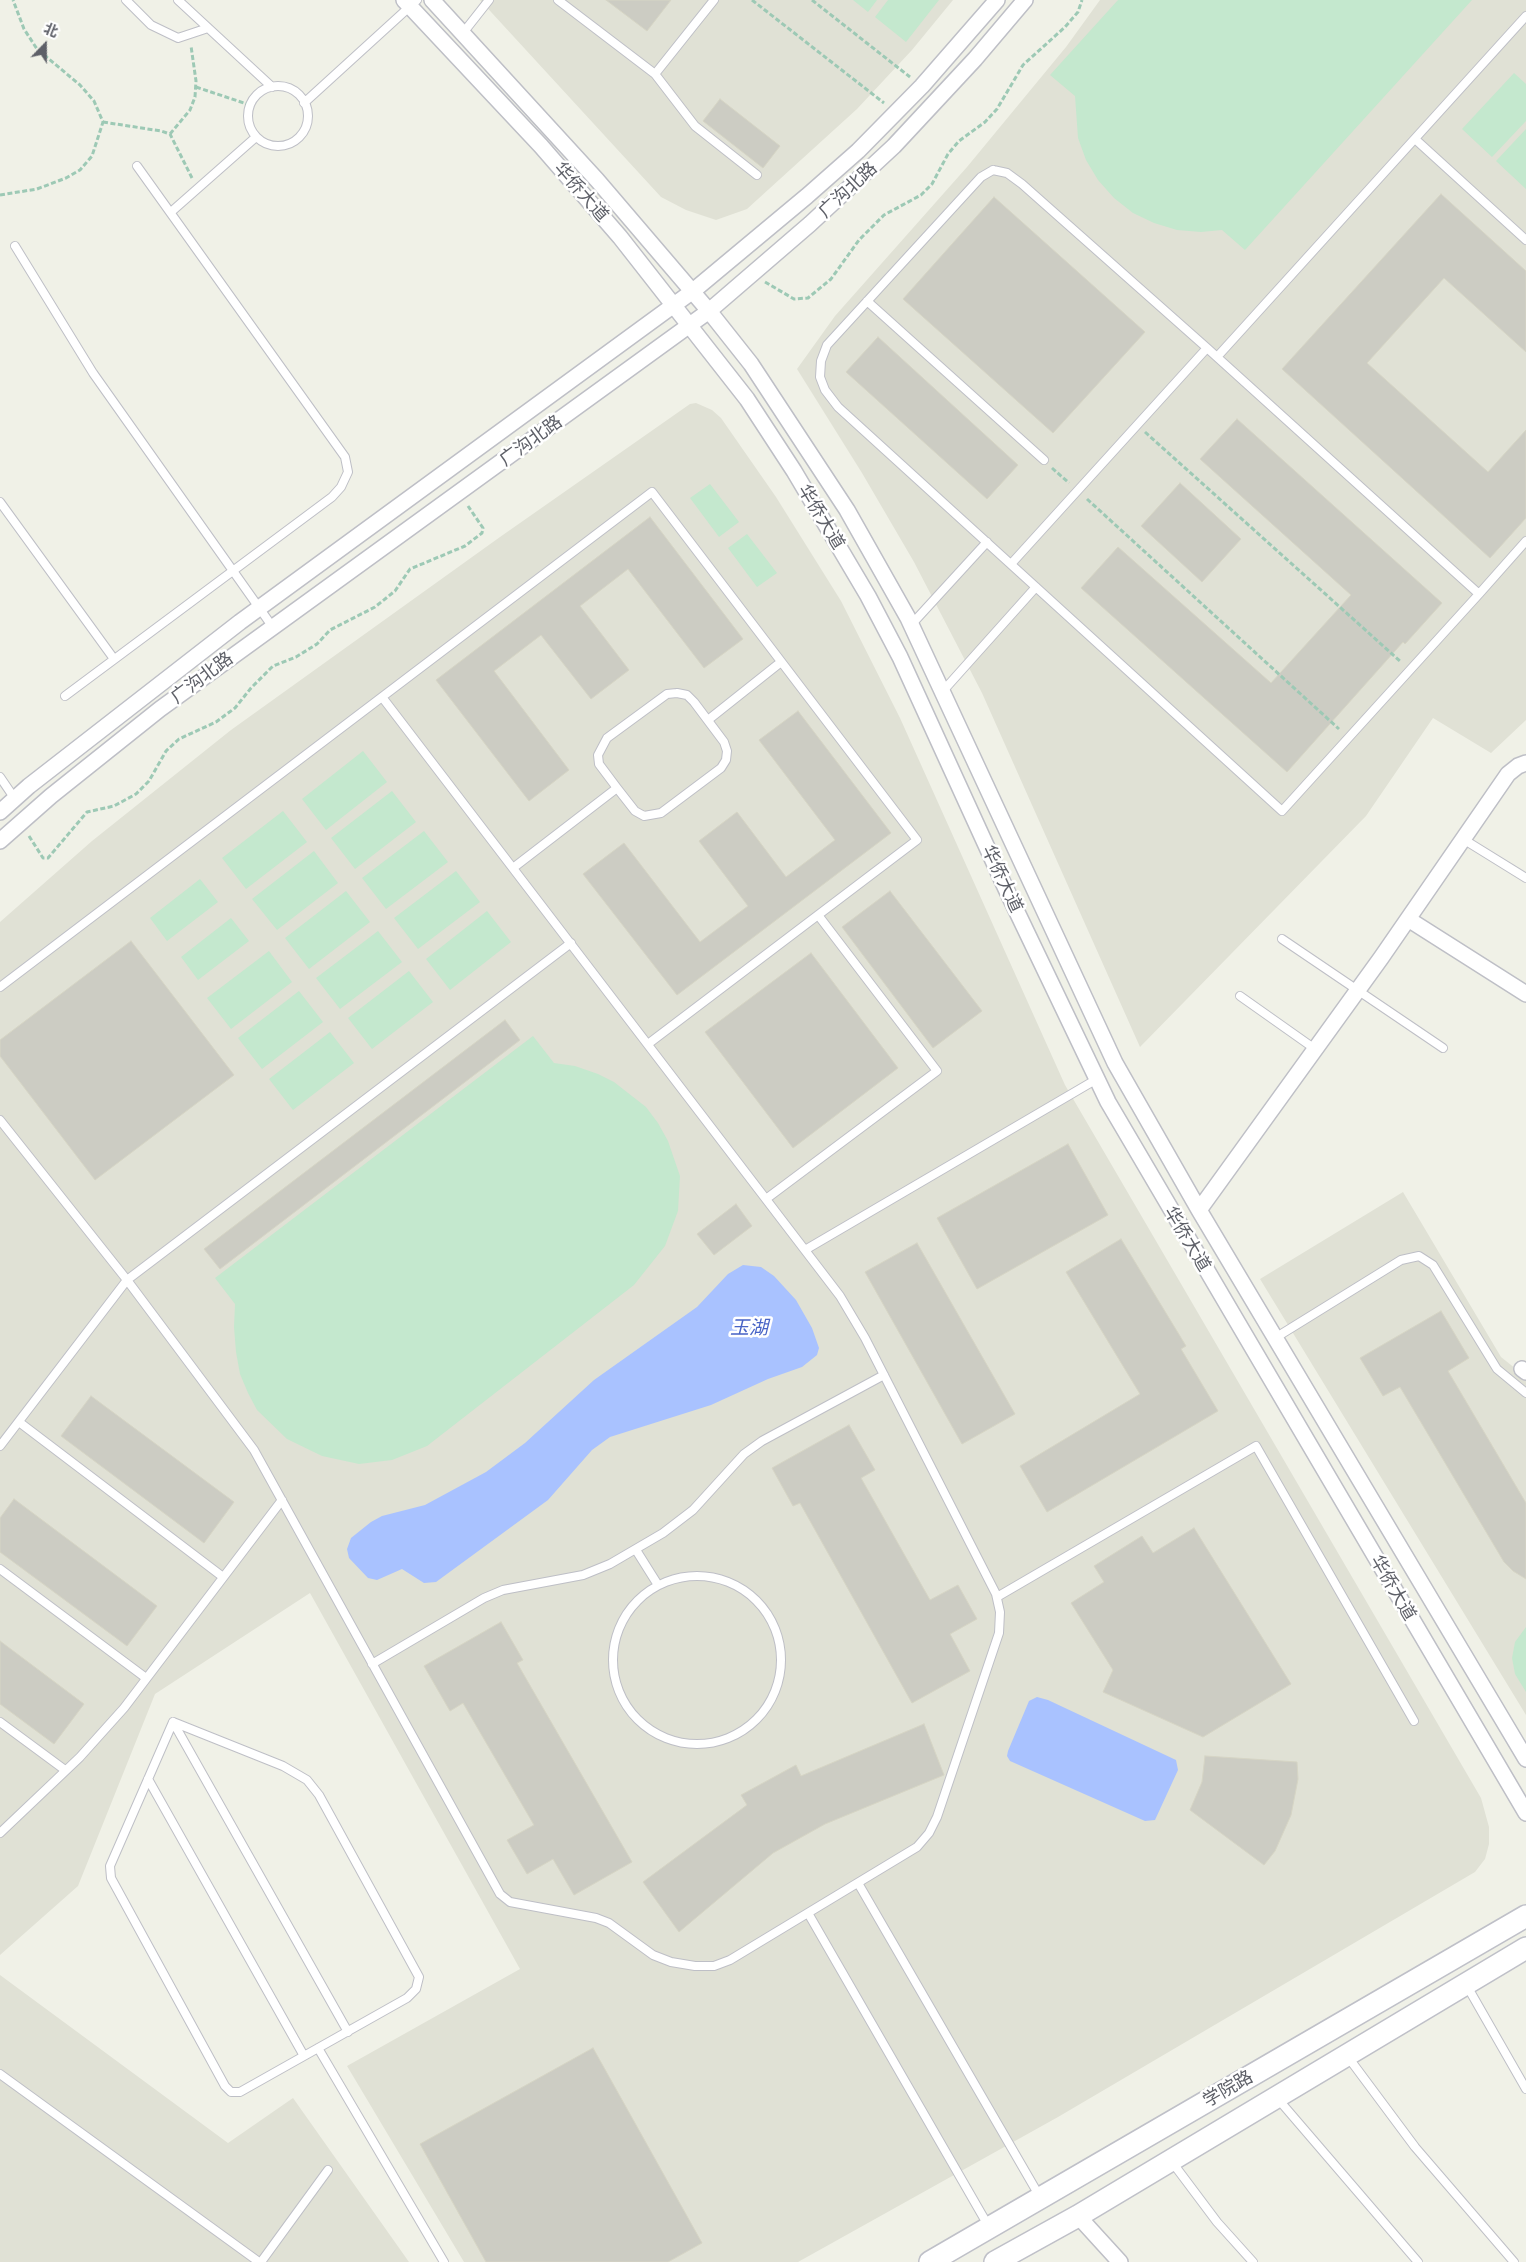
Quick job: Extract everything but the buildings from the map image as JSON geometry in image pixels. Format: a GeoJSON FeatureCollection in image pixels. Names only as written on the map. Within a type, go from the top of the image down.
{"type":"FeatureCollection","features":[{"type":"Feature","properties":{"kind":"main road","name":"学院路"},"geometry":{"type":"LineString","coordinates":[[930,2262],[1526,1916]]}},
{"type":"Feature","properties":{"kind":"main road","name":"学院路"},"geometry":{"type":"LineString","coordinates":[[995,2262],[1078,2216],[1526,1948]]}},
{"type":"Feature","properties":{"kind":"street","name":"华侨大道"},"geometry":{"type":"LineString","coordinates":[[432,0],[598,180],[693,291],[751,364],[794,426],[847,510],[911,625],[943,691],[1115,1063],[1199,1210],[1526,1759]]}},
{"type":"Feature","properties":{"kind":"street","name":"广沟北路"},"geometry":{"type":"LineString","coordinates":[[0,812],[148,692],[259,608],[693,291],[807,196],[896,113],[997,0]]}},
{"type":"Feature","properties":{"kind":"street","name":"广沟北路"},"geometry":{"type":"LineString","coordinates":[[0,841],[51,796],[160,709],[708,311],[852,186],[894,146],[969,66],[1025,0]]}},
{"type":"Feature","properties":{"kind":"street","name":"华侨大道"},"geometry":{"type":"LineString","coordinates":[[410,2],[620,237],[747,399],[794,470],[868,596],[900,657],[1097,1080],[1167,1204],[1526,1813]]}},
{"type":"Feature","properties":{"kind":"street"},"geometry":{"type":"LineString","coordinates":[[1199,1210],[1358,990],[1508,774],[1518,766],[1526,763]]}},
{"type":"Feature","properties":{"kind":"street"},"geometry":{"type":"LineString","coordinates":[[1408,919],[1526,994]]}},
{"type":"Feature","properties":{"kind":"street"},"geometry":{"type":"LineString","coordinates":[[1078,2216],[1120,2262]]}},
{"type":"Feature","properties":{"kind":"lane"},"geometry":{"type":"LineString","coordinates":[[126,0],[151,24],[165,33],[178,38],[190,36],[208,28]]}},
{"type":"Feature","properties":{"kind":"lane"},"geometry":{"type":"LineString","coordinates":[[178,0],[272,87]]}},
{"type":"Feature","properties":{"kind":"lane"},"geometry":{"type":"LineString","coordinates":[[463,33],[489,0]]}},
{"type":"Feature","properties":{"kind":"lane"},"geometry":{"type":"LineString","coordinates":[[558,0],[656,74],[694,126],[757,175]]}},
{"type":"Feature","properties":{"kind":"lane"},"geometry":{"type":"LineString","coordinates":[[656,74],[714,0]]}},
{"type":"Feature","properties":{"kind":"lane"},"geometry":{"type":"LineString","coordinates":[[304,103],[410,2]]}},
{"type":"Feature","properties":{"kind":"lane"},"geometry":{"type":"LineString","coordinates":[[1217,357],[1526,16]]}},
{"type":"Feature","properties":{"kind":"lane"},"geometry":{"type":"LineString","coordinates":[[272,87],[291,90],[304,103],[307,123],[297,139],[278,146],[268,145],[256,136],[249,124],[250,105],[263,91],[272,87]]}},
{"type":"Feature","properties":{"kind":"lane"},"geometry":{"type":"LineString","coordinates":[[171,212],[256,136]]}},
{"type":"Feature","properties":{"kind":"lane"},"geometry":{"type":"LineString","coordinates":[[1414,140],[1526,240]]}},
{"type":"Feature","properties":{"kind":"lane"},"geometry":{"type":"LineString","coordinates":[[66,696],[342,487],[348,472],[345,457],[171,212],[136,166]]}},
{"type":"Feature","properties":{"kind":"lane"},"geometry":{"type":"LineString","coordinates":[[1479,594],[1207,348],[1022,184],[1007,173],[993,170],[981,177],[827,345],[821,361],[820,377],[825,390],[838,407],[1282,811],[1349,738],[1479,594],[1526,541]]}},
{"type":"Feature","properties":{"kind":"lane"},"geometry":{"type":"LineString","coordinates":[[16,246],[92,373],[272,626]]}},
{"type":"Feature","properties":{"kind":"lane"},"geometry":{"type":"LineString","coordinates":[[867,301],[1044,460]]}},
{"type":"Feature","properties":{"kind":"lane"},"geometry":{"type":"LineString","coordinates":[[1011,564],[1207,348]]}},
{"type":"Feature","properties":{"kind":"lane"},"geometry":{"type":"LineString","coordinates":[[0,987],[652,492],[918,840],[648,1044]]}},
{"type":"Feature","properties":{"kind":"lane"},"geometry":{"type":"LineString","coordinates":[[0,502],[114,660]]}},
{"type":"Feature","properties":{"kind":"lane"},"geometry":{"type":"LineString","coordinates":[[911,625],[987,542]]}},
{"type":"Feature","properties":{"kind":"lane"},"geometry":{"type":"LineString","coordinates":[[943,691],[1036,587]]}},
{"type":"Feature","properties":{"kind":"lane"},"geometry":{"type":"LineString","coordinates":[[708,720],[781,662]]}},
{"type":"Feature","properties":{"kind":"lane"},"geometry":{"type":"LineString","coordinates":[[667,694],[687,695],[708,720],[724,742],[727,751],[726,760],[721,768],[661,813],[644,816],[635,812],[599,764],[598,755],[607,738],[667,694]]}},
{"type":"Feature","properties":{"kind":"lane"},"geometry":{"type":"LineString","coordinates":[[0,1120],[127,1280],[240,1429],[282,1500],[493,1883],[500,1894],[510,1902],[596,1918],[609,1923],[653,1955],[671,1962],[695,1966],[714,1966],[730,1960],[917,1847],[929,1833],[937,1816],[999,1632],[1000,1612],[997,1597],[884,1375],[840,1296],[382,697]]}},
{"type":"Feature","properties":{"kind":"lane"},"geometry":{"type":"LineString","coordinates":[[0,777],[15,798]]}},
{"type":"Feature","properties":{"kind":"lane"},"geometry":{"type":"LineString","coordinates":[[513,868],[617,788]]}},
{"type":"Feature","properties":{"kind":"lane"},"geometry":{"type":"LineString","coordinates":[[1463,839],[1526,878]]}},
{"type":"Feature","properties":{"kind":"lane"},"geometry":{"type":"LineString","coordinates":[[766,1199],[937,1070],[818,915]]}},
{"type":"Feature","properties":{"kind":"lane"},"geometry":{"type":"LineString","coordinates":[[1282,939],[1443,1048]]}},
{"type":"Feature","properties":{"kind":"lane"},"geometry":{"type":"LineString","coordinates":[[0,1446],[127,1280],[570,943]]}},
{"type":"Feature","properties":{"kind":"lane"},"geometry":{"type":"LineString","coordinates":[[1240,996],[1315,1050]]}},
{"type":"Feature","properties":{"kind":"lane"},"geometry":{"type":"LineString","coordinates":[[805,1250],[1097,1080]]}},
{"type":"Feature","properties":{"kind":"lane"},"geometry":{"type":"LineString","coordinates":[[1275,1338],[1402,1260],[1419,1256],[1433,1265],[1497,1369],[1526,1393]]}},
{"type":"Feature","properties":{"kind":"lane"},"geometry":{"type":"LineString","coordinates":[[372,1664],[484,1598],[519,1586],[583,1575],[610,1564],[636,1550],[663,1533],[693,1510],[744,1454],[762,1441],[884,1375]]}},
{"type":"Feature","properties":{"kind":"lane"},"geometry":{"type":"LineString","coordinates":[[19,1422],[223,1577]]}},
{"type":"Feature","properties":{"kind":"lane"},"geometry":{"type":"LineString","coordinates":[[997,1597],[1256,1446],[1414,1721]]}},
{"type":"Feature","properties":{"kind":"lane"},"geometry":{"type":"LineString","coordinates":[[0,1833],[65,1770],[124,1708],[282,1500]]}},
{"type":"Feature","properties":{"kind":"lane"},"geometry":{"type":"LineString","coordinates":[[636,1550],[658,1585]]}},
{"type":"Feature","properties":{"kind":"lane"},"geometry":{"type":"LineString","coordinates":[[0,1569],[146,1678]]}},
{"type":"Feature","properties":{"kind":"lane"},"geometry":{"type":"LineString","coordinates":[[685,1577],[712,1578],[730,1584],[738,1587],[760,1604],[775,1628],[781,1655],[778,1682],[767,1707],[748,1727],[724,1740],[696,1744],[668,1739],[644,1726],[626,1705],[614,1679],[613,1652],[620,1625],[636,1602],[658,1585],[685,1577]]}},
{"type":"Feature","properties":{"kind":"lane"},"geometry":{"type":"LineString","coordinates":[[0,1722],[65,1770]]}},
{"type":"Feature","properties":{"kind":"lane"},"geometry":{"type":"LineString","coordinates":[[173,1722],[283,1766],[307,1780],[319,1795],[419,1978],[416,1989],[407,1998],[240,2092],[231,2092],[225,2086],[111,1878],[110,1866],[173,1722]]}},
{"type":"Feature","properties":{"kind":"lane"},"geometry":{"type":"LineString","coordinates":[[173,1722],[348,2032]]}},
{"type":"Feature","properties":{"kind":"lane"},"geometry":{"type":"LineString","coordinates":[[148,1779],[304,2056]]}},
{"type":"Feature","properties":{"kind":"lane"},"geometry":{"type":"LineString","coordinates":[[858,1883],[1041,2198]]}},
{"type":"Feature","properties":{"kind":"lane"},"geometry":{"type":"LineString","coordinates":[[808,1913],[989,2228]]}},
{"type":"Feature","properties":{"kind":"lane"},"geometry":{"type":"LineString","coordinates":[[1466,1984],[1526,2089]]}},
{"type":"Feature","properties":{"kind":"lane"},"geometry":{"type":"LineString","coordinates":[[318,2048],[444,2262]]}},
{"type":"Feature","properties":{"kind":"lane"},"geometry":{"type":"LineString","coordinates":[[1347,2055],[1415,2147],[1514,2262]]}},
{"type":"Feature","properties":{"kind":"lane"},"geometry":{"type":"LineString","coordinates":[[0,2074],[260,2262],[328,2170]]}},
{"type":"Feature","properties":{"kind":"lane"},"geometry":{"type":"LineString","coordinates":[[1276,2097],[1418,2262]]}},
{"type":"Feature","properties":{"kind":"lane"},"geometry":{"type":"LineString","coordinates":[[1170,2160],[1216,2222],[1253,2262]]}},
{"type":"Feature","properties":{"kind":"path"},"geometry":{"type":"LineString","coordinates":[[0,195],[37,189],[66,178],[80,170],[92,156],[103,122],[94,101],[80,85],[37,49],[24,29],[13,0]]}},
{"type":"Feature","properties":{"kind":"path"},"geometry":{"type":"LineString","coordinates":[[752,0],[896,113]]}},
{"type":"Feature","properties":{"kind":"path"},"geometry":{"type":"LineString","coordinates":[[812,0],[922,86]]}},
{"type":"Feature","properties":{"kind":"path"},"geometry":{"type":"LineString","coordinates":[[752,273],[794,299],[808,298],[831,279],[859,240],[884,215],[921,195],[932,184],[948,154],[959,141],[985,122],[997,109],[1023,65],[1065,27],[1078,12],[1082,0]]}},
{"type":"Feature","properties":{"kind":"path"},"geometry":{"type":"LineString","coordinates":[[170,134],[190,110],[195,97],[196,87],[190,36]]}},
{"type":"Feature","properties":{"kind":"path"},"geometry":{"type":"LineString","coordinates":[[196,87],[250,105]]}},
{"type":"Feature","properties":{"kind":"path"},"geometry":{"type":"LineString","coordinates":[[103,122],[170,134],[197,190]]}},
{"type":"Feature","properties":{"kind":"path"},"geometry":{"type":"LineString","coordinates":[[1137,425],[1410,670]]}},
{"type":"Feature","properties":{"kind":"path"},"geometry":{"type":"LineString","coordinates":[[1044,460],[1349,738]]}},
{"type":"Feature","properties":{"kind":"path"},"geometry":{"type":"LineString","coordinates":[[21,822],[43,858],[48,858],[87,812],[114,806],[136,794],[149,781],[166,750],[179,739],[216,722],[235,708],[251,688],[273,666],[296,657],[317,644],[330,630],[375,607],[395,591],[410,569],[465,546],[482,533],[480,520],[458,494]]}},
{"type":"Feature","properties":{"kind":"shaded area"},"geometry":{"type":"Polygon","coordinates":[[[480,0],[953,0],[912,50],[857,109],[747,209],[716,220],[686,210],[661,197],[480,0]]]}},
{"type":"Feature","properties":{"kind":"shaded area"},"geometry":{"type":"Polygon","coordinates":[[[1100,0],[1526,0],[1526,720],[1491,753],[1433,718],[1366,816],[1140,1047],[982,693],[914,562],[862,473],[797,369],[835,316],[967,167],[1066,47],[1100,0]]]}},
{"type":"Feature","properties":{"kind":"shaded area"},"geometry":{"type":"Polygon","coordinates":[[[696,403],[712,410],[721,418],[776,497],[841,601],[900,718],[1065,1085],[1481,1798],[1489,1827],[1489,1844],[1485,1859],[1475,1872],[1058,2117],[798,2262],[464,2262],[347,2066],[520,1969],[310,1593],[155,1694],[78,1886],[0,1955],[0,922],[92,841],[231,730],[500,537],[690,404],[696,403]]]}},
{"type":"Feature","properties":{"kind":"shaded area"},"geometry":{"type":"Polygon","coordinates":[[[1403,1192],[1501,1357],[1526,1377],[1526,1715],[1260,1279],[1403,1192]]]}},
{"type":"Feature","properties":{"kind":"shaded area"},"geometry":{"type":"Polygon","coordinates":[[[0,1975],[228,2143],[293,2098],[409,2262],[0,2262],[0,1975]]]}},
{"type":"Feature","properties":{"kind":"green space"},"geometry":{"type":"Polygon","coordinates":[[[853,0],[877,0],[868,12],[853,0]]]}},
{"type":"Feature","properties":{"kind":"green space"},"geometry":{"type":"Polygon","coordinates":[[[888,0],[939,0],[906,42],[875,17],[888,0]]]}},
{"type":"Feature","properties":{"kind":"green space"},"geometry":{"type":"Polygon","coordinates":[[[1118,0],[1472,0],[1245,250],[1222,230],[1201,232],[1177,230],[1154,223],[1133,213],[1114,198],[1098,180],[1086,160],[1078,138],[1075,96],[1050,75],[1118,0]]]}},
{"type":"Feature","properties":{"kind":"green space"},"geometry":{"type":"Polygon","coordinates":[[[1514,73],[1526,84],[1526,121],[1492,157],[1462,129],[1514,73]]]}},
{"type":"Feature","properties":{"kind":"green space"},"geometry":{"type":"Polygon","coordinates":[[[1526,129],[1526,189],[1496,161],[1526,129]]]}},
{"type":"Feature","properties":{"kind":"green space"},"geometry":{"type":"Polygon","coordinates":[[[710,484],[739,522],[719,537],[690,498],[710,484]]]}},
{"type":"Feature","properties":{"kind":"green space"},"geometry":{"type":"Polygon","coordinates":[[[747,534],[777,573],[757,587],[728,548],[747,534]]]}},
{"type":"Feature","properties":{"kind":"green space"},"geometry":{"type":"Polygon","coordinates":[[[363,751],[387,782],[326,830],[302,799],[363,751]]]}},
{"type":"Feature","properties":{"kind":"green space"},"geometry":{"type":"Polygon","coordinates":[[[392,791],[416,822],[355,869],[331,838],[392,791]]]}},
{"type":"Feature","properties":{"kind":"green space"},"geometry":{"type":"Polygon","coordinates":[[[283,811],[307,842],[246,889],[222,858],[283,811]]]}},
{"type":"Feature","properties":{"kind":"green space"},"geometry":{"type":"Polygon","coordinates":[[[424,831],[448,862],[386,909],[362,878],[424,831]]]}},
{"type":"Feature","properties":{"kind":"green space"},"geometry":{"type":"Polygon","coordinates":[[[314,851],[338,883],[277,930],[252,899],[314,851]]]}},
{"type":"Feature","properties":{"kind":"green space"},"geometry":{"type":"Polygon","coordinates":[[[456,871],[480,902],[418,949],[394,918],[456,871]]]}},
{"type":"Feature","properties":{"kind":"green space"},"geometry":{"type":"Polygon","coordinates":[[[200,879],[218,902],[167,941],[150,918],[200,879]]]}},
{"type":"Feature","properties":{"kind":"green space"},"geometry":{"type":"Polygon","coordinates":[[[346,891],[370,922],[309,969],[285,938],[346,891]]]}},
{"type":"Feature","properties":{"kind":"green space"},"geometry":{"type":"Polygon","coordinates":[[[487,911],[511,942],[450,990],[426,959],[487,911]]]}},
{"type":"Feature","properties":{"kind":"green space"},"geometry":{"type":"Polygon","coordinates":[[[231,918],[249,941],[198,980],[181,957],[231,918]]]}},
{"type":"Feature","properties":{"kind":"green space"},"geometry":{"type":"Polygon","coordinates":[[[378,931],[402,962],[340,1009],[316,978],[378,931]]]}},
{"type":"Feature","properties":{"kind":"green space"},"geometry":{"type":"Polygon","coordinates":[[[269,951],[292,982],[231,1029],[207,998],[269,951]]]}},
{"type":"Feature","properties":{"kind":"green space"},"geometry":{"type":"Polygon","coordinates":[[[409,971],[433,1002],[372,1049],[348,1018],[409,971]]]}},
{"type":"Feature","properties":{"kind":"green space"},"geometry":{"type":"Polygon","coordinates":[[[299,991],[323,1022],[262,1069],[238,1038],[299,991]]]}},
{"type":"Feature","properties":{"kind":"green space"},"geometry":{"type":"Polygon","coordinates":[[[330,1032],[354,1063],[293,1110],[269,1079],[330,1032]]]}},
{"type":"Feature","properties":{"kind":"green space"},"geometry":{"type":"Polygon","coordinates":[[[533,1036],[554,1063],[575,1066],[614,1082],[646,1107],[658,1123],[668,1141],[680,1176],[678,1211],[665,1246],[634,1285],[427,1446],[392,1460],[359,1464],[322,1456],[287,1439],[257,1410],[248,1393],[240,1374],[236,1352],[235,1304],[215,1278],[533,1036]]]}},
{"type":"Feature","properties":{"kind":"green space"},"geometry":{"type":"Polygon","coordinates":[[[1526,1627],[1526,1692],[1515,1674],[1512,1658],[1515,1642],[1526,1627]]]}},
{"type":"Feature","properties":{"kind":"water","name":"玉湖"},"geometry":{"type":"Polygon","coordinates":[[[743,1265],[761,1267],[774,1276],[796,1300],[812,1328],[819,1348],[817,1355],[802,1367],[768,1379],[711,1405],[610,1437],[592,1450],[548,1500],[436,1582],[424,1583],[402,1569],[377,1580],[368,1578],[349,1558],[347,1549],[351,1538],[371,1522],[382,1516],[425,1505],[486,1472],[525,1443],[594,1380],[697,1307],[728,1274],[743,1265]]]}},
{"type":"Feature","properties":{"kind":"water"},"geometry":{"type":"Polygon","coordinates":[[[1037,1697],[1048,1700],[1176,1760],[1178,1770],[1155,1820],[1145,1821],[1010,1761],[1007,1756],[1008,1751],[1029,1701],[1037,1697]]]}}]}
